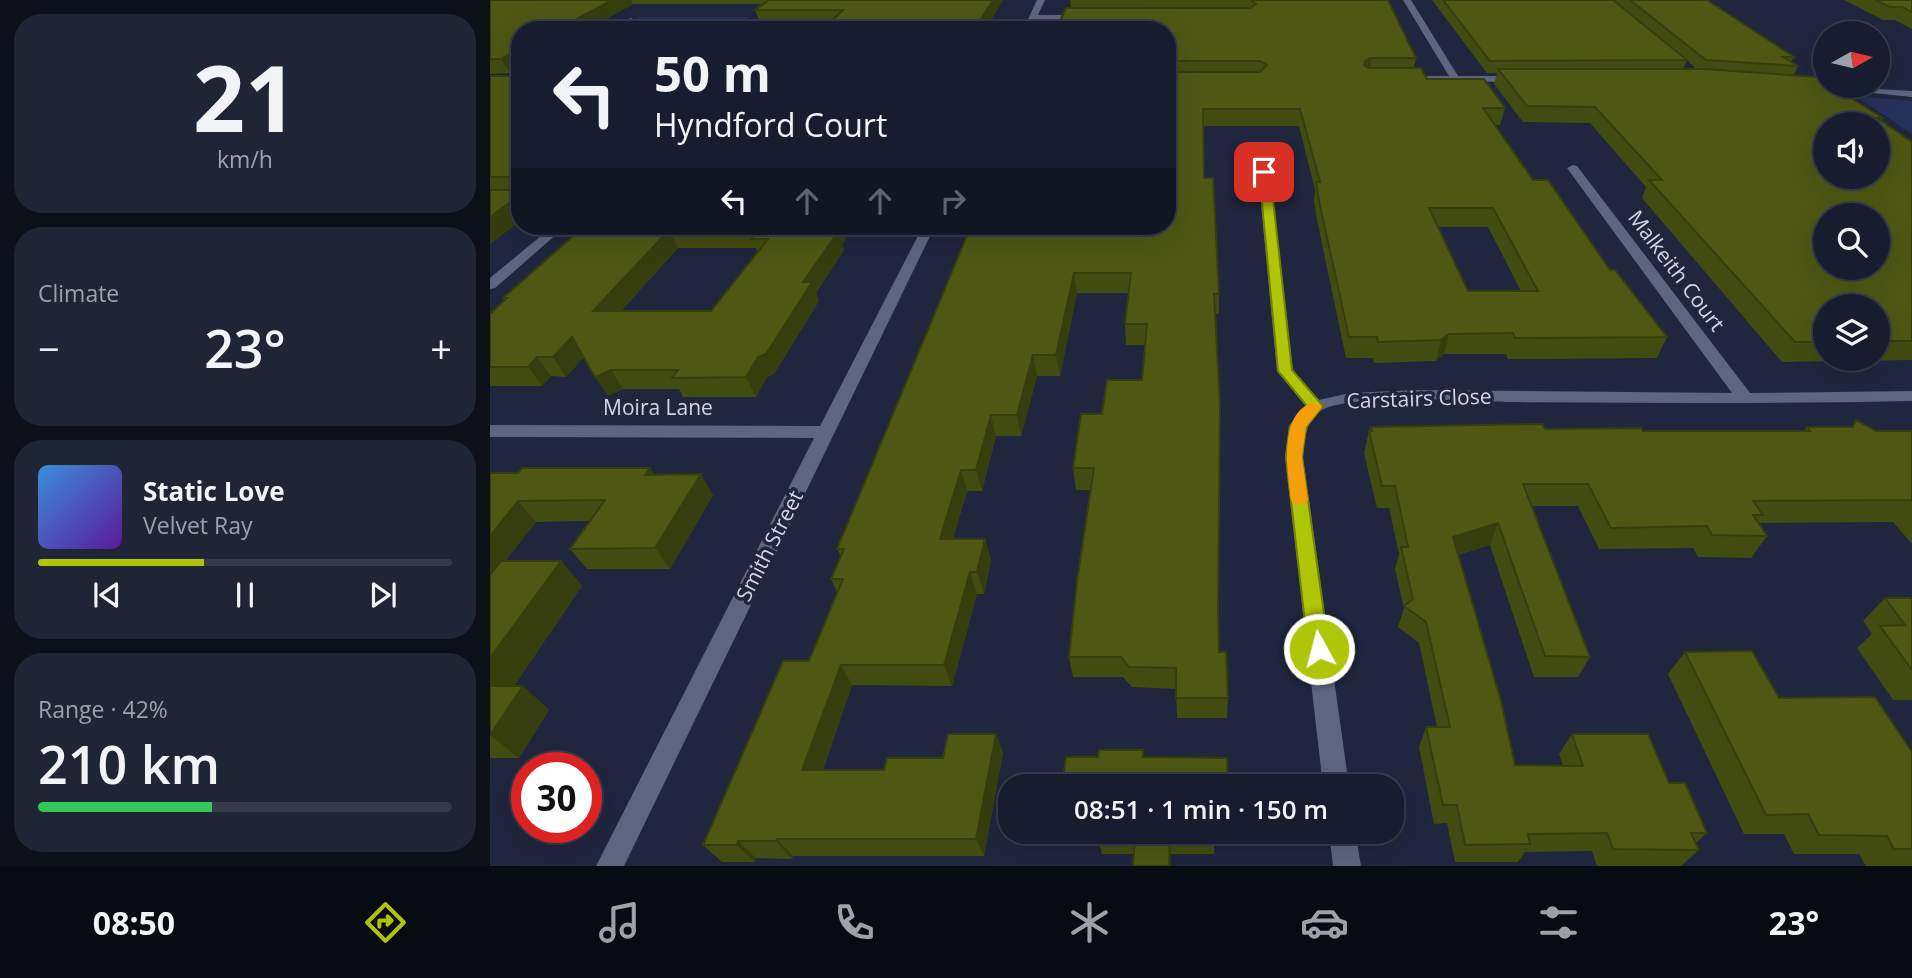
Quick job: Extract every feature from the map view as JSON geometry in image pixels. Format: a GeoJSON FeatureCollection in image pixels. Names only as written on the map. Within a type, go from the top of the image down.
{"type":"FeatureCollection","features":[{"type":"Feature","properties":{"kind":"street"},"geometry":{"type":"LineString","coordinates":[[1032,21],[1041,0]]}},
{"type":"Feature","properties":{"kind":"street"},"geometry":{"type":"LineString","coordinates":[[1407,0],[1455,79]]}},
{"type":"Feature","properties":{"kind":"street"},"geometry":{"type":"LineString","coordinates":[[1034,17],[1096,17]]}},
{"type":"Feature","properties":{"kind":"street"},"geometry":{"type":"LineString","coordinates":[[1393,79],[1535,79]]}},
{"type":"Feature","properties":{"kind":"street"},"geometry":{"type":"LineString","coordinates":[[1890,92],[1912,94]]}},
{"type":"Feature","properties":{"kind":"street","name":"Malkeith Court"},"geometry":{"type":"LineString","coordinates":[[1573,168],[1745,399]]}},
{"type":"Feature","properties":{"kind":"street"},"geometry":{"type":"LineString","coordinates":[[1264,172],[1285,371],[1315,406]]}},
{"type":"Feature","properties":{"kind":"street"},"geometry":{"type":"LineString","coordinates":[[490,285],[549,235]]}},
{"type":"Feature","properties":{"kind":"street","name":"Smith Street"},"geometry":{"type":"LineString","coordinates":[[610,866],[925,235]]}},
{"type":"Feature","properties":{"kind":"street","name":"Carstairs Close"},"geometry":{"type":"LineString","coordinates":[[1334,774],[1294,457],[1298,426],[1315,406],[1350,398],[1416,395],[1745,399],[1912,396]]}},
{"type":"Feature","properties":{"kind":"street","name":"Moira Lane"},"geometry":{"type":"LineString","coordinates":[[490,431],[827,432]]}},
{"type":"Feature","properties":{"kind":"street"},"geometry":{"type":"LineString","coordinates":[[1344,844],[1347,866]]}},
{"type":"Feature","properties":{"kind":"shaded area"},"geometry":{"type":"Polygon","coordinates":[[[638,17],[749,17],[744,21],[632,21],[638,17]]]}},
{"type":"Feature","properties":{"kind":"shaded area"},"geometry":{"type":"Polygon","coordinates":[[[1858,98],[1912,101],[1912,134],[1890,119],[1890,112],[1879,112],[1858,98]]]}},
{"type":"Feature","properties":{"kind":"building"},"geometry":{"type":"Polygon","coordinates":[[[490,0],[612,0],[573,21],[511,21],[511,54],[501,59],[490,59],[490,0]]]}},
{"type":"Feature","properties":{"kind":"building"},"geometry":{"type":"Polygon","coordinates":[[[769,0],[993,0],[980,21],[831,21],[843,10],[755,10],[769,0]]]}},
{"type":"Feature","properties":{"kind":"building"},"geometry":{"type":"Polygon","coordinates":[[[1251,0],[1388,0],[1416,58],[1371,58],[1365,61],[1364,65],[1368,68],[1421,68],[1427,79],[1484,79],[1505,108],[1483,108],[1533,180],[1548,180],[1610,270],[1615,270],[1667,337],[1515,338],[1513,333],[1449,334],[1441,340],[1378,342],[1377,337],[1349,337],[1319,201],[1316,182],[1320,182],[1300,109],[1203,109],[1204,178],[1213,178],[1219,294],[1214,294],[1220,405],[1218,609],[1219,652],[1226,652],[1228,698],[1176,698],[1176,668],[1129,667],[1121,657],[1069,657],[1094,468],[1073,468],[1081,414],[1102,414],[1107,380],[1142,380],[1147,324],[1125,324],[1131,273],[1074,273],[1056,355],[1033,355],[1017,415],[991,415],[976,470],[961,470],[940,539],[985,539],[977,572],[970,572],[944,665],[841,665],[802,770],[884,770],[887,758],[943,758],[948,734],[996,734],[976,839],[777,839],[738,841],[737,845],[703,845],[783,661],[809,661],[843,579],[831,579],[844,549],[837,549],[967,235],[1176,235],[1176,72],[1260,72],[1267,65],[1260,61],[1176,61],[1176,21],[1060,21],[1066,8],[1250,8],[1256,4],[1251,0]],[[1429,208],[1468,291],[1538,291],[1493,208],[1429,208]]]}},
{"type":"Feature","properties":{"kind":"building"},"geometry":{"type":"Polygon","coordinates":[[[1443,0],[1613,0],[1687,60],[1490,61],[1443,0]]]}},
{"type":"Feature","properties":{"kind":"building"},"geometry":{"type":"Polygon","coordinates":[[[1630,0],[1707,0],[1794,57],[1783,57],[1798,66],[1706,60],[1630,0]]]}},
{"type":"Feature","properties":{"kind":"building"},"geometry":{"type":"Polygon","coordinates":[[[1875,0],[1912,0],[1912,12],[1902,7],[1890,7],[1875,0]]]}},
{"type":"Feature","properties":{"kind":"building"},"geometry":{"type":"Polygon","coordinates":[[[1498,69],[1704,69],[1813,77],[1813,98],[1851,98],[1873,112],[1813,112],[1813,189],[1890,189],[1890,127],[1912,142],[1912,341],[1890,341],[1890,294],[1813,294],[1813,342],[1795,342],[1649,180],[1662,180],[1595,107],[1527,106],[1498,69]]]}},
{"type":"Feature","properties":{"kind":"building"},"geometry":{"type":"Polygon","coordinates":[[[490,76],[511,76],[511,178],[490,177],[490,76]]]}},
{"type":"Feature","properties":{"kind":"building"},"geometry":{"type":"Polygon","coordinates":[[[511,183],[511,202],[490,217],[490,190],[509,190],[511,183]]]}},
{"type":"Feature","properties":{"kind":"building"},"geometry":{"type":"Polygon","coordinates":[[[574,235],[664,235],[593,311],[711,311],[768,239],[751,239],[754,235],[836,235],[803,282],[812,282],[766,354],[758,357],[746,377],[672,378],[678,370],[611,370],[595,377],[572,337],[553,357],[537,357],[528,367],[490,367],[490,314],[507,298],[503,298],[574,235]]]}},
{"type":"Feature","properties":{"kind":"building"},"geometry":{"type":"Polygon","coordinates":[[[1856,420],[1876,431],[1912,431],[1912,500],[1753,501],[1763,515],[1753,515],[1767,536],[1712,535],[1707,526],[1611,528],[1588,484],[1523,484],[1590,657],[1545,656],[1498,523],[1453,537],[1501,701],[1515,765],[1583,766],[1572,734],[1648,734],[1669,783],[1685,783],[1707,833],[1691,833],[1699,850],[1613,849],[1607,833],[1528,834],[1530,844],[1465,845],[1457,805],[1443,805],[1426,727],[1450,727],[1426,622],[1404,606],[1413,599],[1401,547],[1408,547],[1395,486],[1382,486],[1369,431],[1372,431],[1371,427],[1542,424],[1545,429],[1810,431],[1807,427],[1853,427],[1856,420]]]}},
{"type":"Feature","properties":{"kind":"building"},"geometry":{"type":"Polygon","coordinates":[[[522,468],[650,468],[645,475],[701,474],[655,548],[570,549],[605,500],[518,501],[490,536],[490,473],[518,473],[522,468]]]}},
{"type":"Feature","properties":{"kind":"building"},"geometry":{"type":"Polygon","coordinates":[[[501,561],[561,561],[490,658],[490,575],[501,561]]]}},
{"type":"Feature","properties":{"kind":"building"},"geometry":{"type":"Polygon","coordinates":[[[1885,598],[1912,598],[1912,670],[1880,626],[1905,625],[1885,598]]]}},
{"type":"Feature","properties":{"kind":"building"},"geometry":{"type":"Polygon","coordinates":[[[1752,651],[1779,698],[1875,697],[1912,752],[1912,849],[1894,849],[1887,836],[1819,835],[1808,814],[1766,815],[1685,652],[1752,651]]]}},
{"type":"Feature","properties":{"kind":"building"},"geometry":{"type":"Polygon","coordinates":[[[490,686],[523,686],[490,735],[490,686]]]}},
{"type":"Feature","properties":{"kind":"building"},"geometry":{"type":"Polygon","coordinates":[[[1099,750],[1143,750],[1143,757],[1227,758],[1228,774],[1064,774],[1066,757],[1098,757],[1099,750]]]}},
{"type":"Feature","properties":{"kind":"building"},"geometry":{"type":"Polygon","coordinates":[[[1135,844],[1170,844],[1169,866],[1133,866],[1135,844]]]}},
{"type":"Feature","properties":{"kind":"slow traffic"},"geometry":{"type":"LineString","coordinates":[[1299,500],[1294,457],[1298,426],[1314,407]]}},
{"type":"Feature","properties":{"kind":"route"},"geometry":{"type":"LineString","coordinates":[[1264,172],[1285,371],[1315,406],[1298,426],[1294,457],[1319,649]]}}]}
